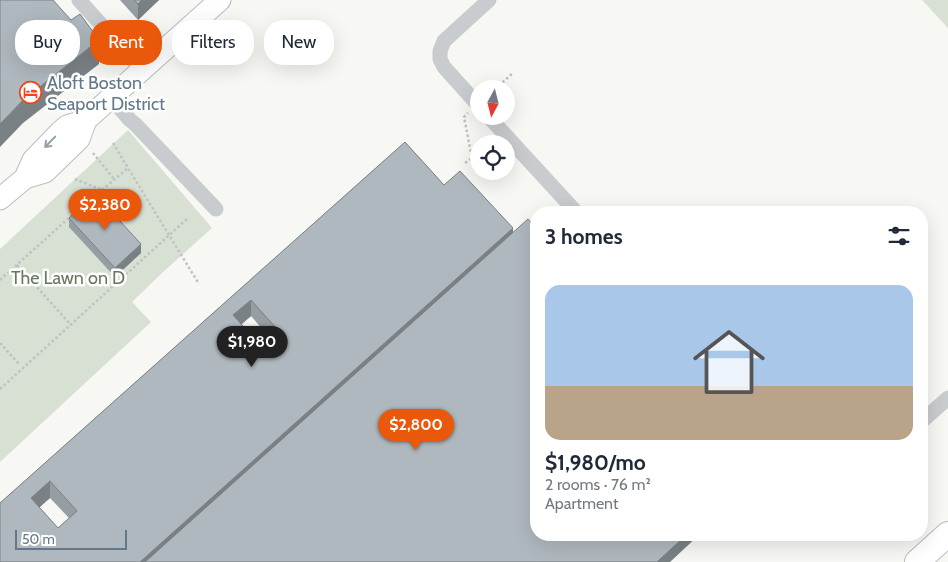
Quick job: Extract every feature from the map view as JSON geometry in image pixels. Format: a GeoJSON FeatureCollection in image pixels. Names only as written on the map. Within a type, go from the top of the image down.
{"type":"FeatureCollection","features":[{"type":"Feature","properties":{"kind":"main road"},"geometry":{"type":"LineString","coordinates":[[0,199],[25,178],[33,160],[61,131],[67,126],[86,120],[220,0]]}},
{"type":"Feature","properties":{"kind":"main road"},"geometry":{"type":"LineString","coordinates":[[917,562],[948,534]]}},
{"type":"Feature","properties":{"kind":"street"},"geometry":{"type":"LineString","coordinates":[[79,0],[142,70]]}},
{"type":"Feature","properties":{"kind":"street"},"geometry":{"type":"LineString","coordinates":[[470,103],[444,67],[440,55],[441,47],[444,40],[489,0]]}},
{"type":"Feature","properties":{"kind":"street"},"geometry":{"type":"LineString","coordinates":[[111,98],[216,209]]}},
{"type":"Feature","properties":{"kind":"street"},"geometry":{"type":"LineString","coordinates":[[496,125],[570,206]]}},
{"type":"Feature","properties":{"kind":"street"},"geometry":{"type":"LineString","coordinates":[[928,416],[948,398]]}},
{"type":"Feature","properties":{"kind":"path"},"geometry":{"type":"LineString","coordinates":[[505,80],[512,73]]}},
{"type":"Feature","properties":{"kind":"path"},"geometry":{"type":"LineString","coordinates":[[465,163],[472,158],[464,117],[470,112]]}},
{"type":"Feature","properties":{"kind":"path"},"geometry":{"type":"LineString","coordinates":[[113,143],[199,284]]}},
{"type":"Feature","properties":{"kind":"path"},"geometry":{"type":"LineString","coordinates":[[93,153],[114,179]]}},
{"type":"Feature","properties":{"kind":"path"},"geometry":{"type":"LineString","coordinates":[[88,201],[128,168]]}},
{"type":"Feature","properties":{"kind":"path"},"geometry":{"type":"LineString","coordinates":[[75,179],[102,190]]}},
{"type":"Feature","properties":{"kind":"path"},"geometry":{"type":"LineString","coordinates":[[0,280],[75,212]]}},
{"type":"Feature","properties":{"kind":"path"},"geometry":{"type":"LineString","coordinates":[[0,389],[188,218]]}},
{"type":"Feature","properties":{"kind":"path"},"geometry":{"type":"LineString","coordinates":[[17,265],[71,325]]}},
{"type":"Feature","properties":{"kind":"path"},"geometry":{"type":"LineString","coordinates":[[0,343],[19,364]]}},
{"type":"Feature","properties":{"kind":"green space"},"geometry":{"type":"Polygon","coordinates":[[[922,0],[948,0],[948,28],[922,0]]]}},
{"type":"Feature","properties":{"kind":"green space","name":"The Lawn on D"},"geometry":{"type":"Polygon","coordinates":[[[128,130],[212,228],[132,302],[151,322],[0,462],[0,249],[128,130]]]}},
{"type":"Feature","properties":{"kind":"building"},"geometry":{"type":"Polygon","coordinates":[[[0,0],[53,0],[71,20],[15,20],[15,65],[67,65],[23,100],[0,124],[0,0]]]}},
{"type":"Feature","properties":{"kind":"building"},"geometry":{"type":"Polygon","coordinates":[[[134,0],[142,0],[138,4],[134,0]]]}},
{"type":"Feature","properties":{"kind":"building"},"geometry":{"type":"Polygon","coordinates":[[[80,14],[90,28],[90,47],[80,55],[80,20],[71,20],[80,14]]]}},
{"type":"Feature","properties":{"kind":"building"},"geometry":{"type":"Polygon","coordinates":[[[405,142],[444,185],[460,171],[513,228],[140,562],[0,562],[0,503],[405,142]],[[251,300],[233,315],[260,345],[277,329],[251,300]],[[50,481],[31,498],[58,528],[77,511],[50,481]]]}},
{"type":"Feature","properties":{"kind":"building"},"geometry":{"type":"Polygon","coordinates":[[[95,194],[141,244],[115,268],[69,218],[95,194]]]}},
{"type":"Feature","properties":{"kind":"building"},"geometry":{"type":"Polygon","coordinates":[[[528,219],[530,221],[530,541],[680,541],[657,562],[145,562],[528,219]]]}},
{"type":"Feature","properties":{"kind":"place","name":"Aloft Boston Seaport District"},"geometry":{"type":"Point","coordinates":[31,93]}}]}
